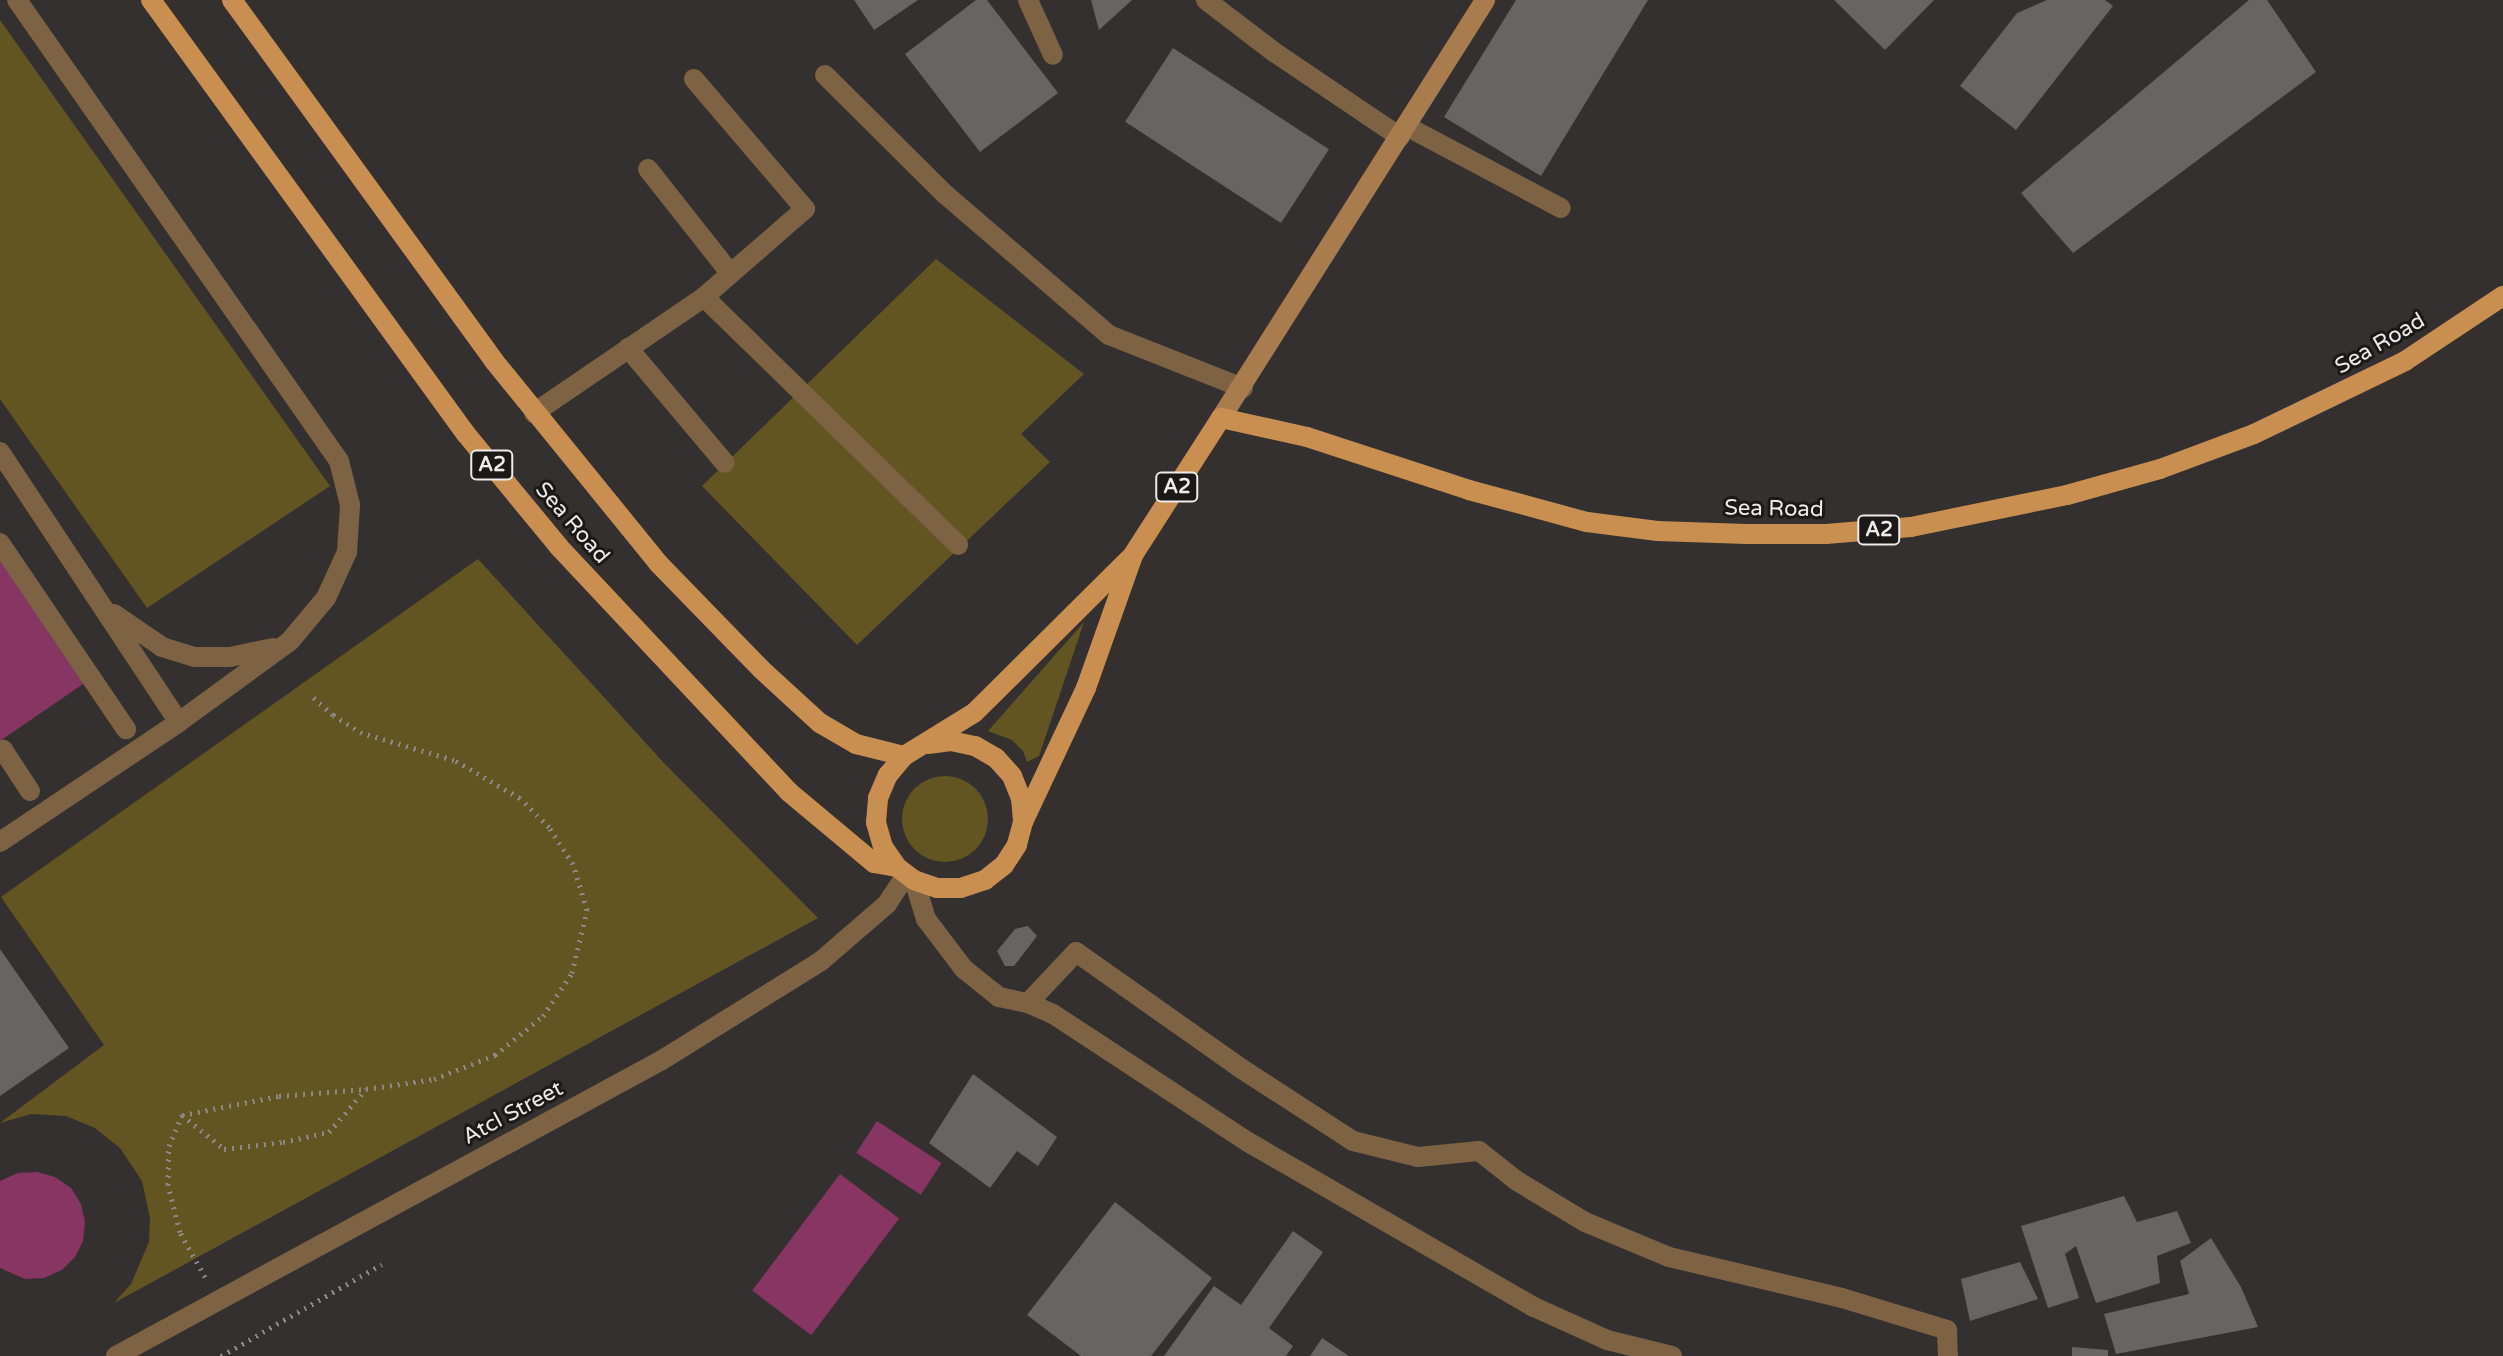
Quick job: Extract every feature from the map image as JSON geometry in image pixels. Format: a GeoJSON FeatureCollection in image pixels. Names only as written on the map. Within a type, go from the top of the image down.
{"type":"FeatureCollection","features":[{"type":"Feature","properties":{"kind":"main road","name":"Sea Road"},"geometry":{"type":"LineString","coordinates":[[151,0],[466,434],[559,547],[789,792],[874,863],[905,874]]}},
{"type":"Feature","properties":{"kind":"main road","name":"Sea Road"},"geometry":{"type":"LineString","coordinates":[[232,0],[534,413],[658,563],[761,669],[820,723],[856,744],[904,756]]}},
{"type":"Feature","properties":{"kind":"main road"},"geometry":{"type":"LineString","coordinates":[[1221,418],[1243,388],[1485,0]]}},
{"type":"Feature","properties":{"kind":"main road","name":"Sea Road"},"geometry":{"type":"LineString","coordinates":[[1221,418],[1358,451],[1469,490],[1587,522],[1657,531],[1747,534],[1826,534],[1911,527],[2067,495],[2160,469],[2254,434],[2405,361],[2503,296]]}},
{"type":"Feature","properties":{"kind":"main road","name":"A2"},"geometry":{"type":"LineString","coordinates":[[1133,555],[1086,688],[1023,822],[1011,855],[985,880],[961,888],[937,888],[905,874],[883,847],[879,834],[878,798],[888,775],[904,756],[974,713],[1133,555],[1221,418]]}},
{"type":"Feature","properties":{"kind":"main road","name":"A2"},"geometry":{"type":"LineString","coordinates":[[928,744],[951,741],[975,746],[996,758],[1012,776],[1021,798],[1023,822]]}},
{"type":"Feature","properties":{"kind":"street"},"geometry":{"type":"LineString","coordinates":[[0,842],[179,722],[290,641],[326,598],[347,552],[350,505],[339,461],[17,0]]}},
{"type":"Feature","properties":{"kind":"street"},"geometry":{"type":"LineString","coordinates":[[1028,0],[1053,55]]}},
{"type":"Feature","properties":{"kind":"street"},"geometry":{"type":"LineString","coordinates":[[1206,0],[1274,52],[1403,132],[1561,208]]}},
{"type":"Feature","properties":{"kind":"street"},"geometry":{"type":"LineString","coordinates":[[825,75],[891,144],[963,211],[1109,335],[1243,388]]}},
{"type":"Feature","properties":{"kind":"street"},"geometry":{"type":"LineString","coordinates":[[534,413],[704,297],[805,209],[694,79]]}},
{"type":"Feature","properties":{"kind":"street"},"geometry":{"type":"LineString","coordinates":[[648,169],[730,273]]}},
{"type":"Feature","properties":{"kind":"street"},"geometry":{"type":"LineString","coordinates":[[704,297],[958,545]]}},
{"type":"Feature","properties":{"kind":"street"},"geometry":{"type":"LineString","coordinates":[[628,348],[725,463]]}},
{"type":"Feature","properties":{"kind":"street"},"geometry":{"type":"LineString","coordinates":[[0,452],[179,722]]}},
{"type":"Feature","properties":{"kind":"street"},"geometry":{"type":"LineString","coordinates":[[0,543],[126,729]]}},
{"type":"Feature","properties":{"kind":"street"},"geometry":{"type":"LineString","coordinates":[[96,599],[129,627],[162,647],[194,657],[266,651],[290,641]]}},
{"type":"Feature","properties":{"kind":"street"},"geometry":{"type":"LineString","coordinates":[[0,752],[3,750],[30,791]]}},
{"type":"Feature","properties":{"kind":"street"},"geometry":{"type":"LineString","coordinates":[[905,874],[926,919],[964,969],[999,997],[1028,1003],[1053,1014],[1260,1149],[1534,1307],[1607,1340],[1672,1356]]}},
{"type":"Feature","properties":{"kind":"street","name":"Atcl Street"},"geometry":{"type":"LineString","coordinates":[[116,1356],[662,1060],[821,961],[887,904],[905,874]]}},
{"type":"Feature","properties":{"kind":"street"},"geometry":{"type":"LineString","coordinates":[[1028,1003],[1076,952],[1242,1069],[1353,1141],[1418,1157],[1479,1151],[1517,1181],[1585,1222],[1669,1257],[1842,1298],[1947,1330],[1948,1356]]}},
{"type":"Feature","properties":{"kind":"path"},"geometry":{"type":"LineString","coordinates":[[182,1115],[279,1096],[366,1089],[434,1079],[495,1055],[543,1016],[572,973],[587,910],[573,864],[549,827],[520,798],[480,772],[454,760],[362,733],[333,715],[310,694]]}},
{"type":"Feature","properties":{"kind":"path"},"geometry":{"type":"LineString","coordinates":[[182,1115],[224,1149],[283,1142],[329,1132],[366,1089]]}},
{"type":"Feature","properties":{"kind":"path"},"geometry":{"type":"LineString","coordinates":[[182,1115],[169,1146],[168,1185],[180,1232],[217,1299]]}},
{"type":"Feature","properties":{"kind":"path"},"geometry":{"type":"LineString","coordinates":[[221,1356],[382,1264]]}},
{"type":"Feature","properties":{"kind":"shaded area"},"geometry":{"type":"Polygon","coordinates":[[[0,20],[330,486],[147,608],[0,399],[0,20]]]}},
{"type":"Feature","properties":{"kind":"shaded area"},"geometry":{"type":"Polygon","coordinates":[[[936,259],[1084,374],[1021,434],[1050,462],[857,645],[702,486],[936,259]]]}},
{"type":"Feature","properties":{"kind":"shaded area"},"geometry":{"type":"Polygon","coordinates":[[[0,555],[86,682],[0,741],[0,555]]]}},
{"type":"Feature","properties":{"kind":"shaded area"},"geometry":{"type":"Polygon","coordinates":[[[478,559],[664,763],[818,918],[114,1303],[131,1284],[149,1242],[150,1218],[142,1181],[120,1148],[95,1128],[66,1116],[31,1114],[0,1123],[104,1045],[1,897],[478,559]]]}},
{"type":"Feature","properties":{"kind":"shaded area"},"geometry":{"type":"Polygon","coordinates":[[[1084,622],[1039,756],[1027,762],[1023,751],[1012,740],[988,731],[1084,622]]]}},
{"type":"Feature","properties":{"kind":"shaded area"},"geometry":{"type":"Polygon","coordinates":[[[945,776],[969,783],[981,795],[988,819],[981,843],[969,855],[945,862],[921,855],[909,843],[902,819],[909,795],[921,783],[945,776]]]}},
{"type":"Feature","properties":{"kind":"shaded area"},"geometry":{"type":"Polygon","coordinates":[[[877,1121],[942,1163],[921,1195],[856,1153],[877,1121]]]}},
{"type":"Feature","properties":{"kind":"shaded area"},"geometry":{"type":"Polygon","coordinates":[[[37,1172],[55,1177],[71,1188],[81,1204],[85,1222],[83,1241],[75,1257],[62,1270],[44,1278],[25,1279],[0,1268],[0,1181],[18,1173],[37,1172]]]}},
{"type":"Feature","properties":{"kind":"shaded area"},"geometry":{"type":"Polygon","coordinates":[[[840,1174],[899,1219],[811,1335],[752,1291],[840,1174]]]}},
{"type":"Feature","properties":{"kind":"building"},"geometry":{"type":"Polygon","coordinates":[[[854,0],[918,0],[874,30],[854,0]]]}},
{"type":"Feature","properties":{"kind":"building"},"geometry":{"type":"Polygon","coordinates":[[[976,0],[987,0],[1058,93],[980,152],[905,54],[976,0]]]}},
{"type":"Feature","properties":{"kind":"building"},"geometry":{"type":"Polygon","coordinates":[[[1091,0],[1132,0],[1099,30],[1091,0]]]}},
{"type":"Feature","properties":{"kind":"building"},"geometry":{"type":"Polygon","coordinates":[[[1516,0],[1648,0],[1541,176],[1444,117],[1516,0]]]}},
{"type":"Feature","properties":{"kind":"building"},"geometry":{"type":"Polygon","coordinates":[[[1834,0],[1934,0],[1885,50],[1834,0]]]}},
{"type":"Feature","properties":{"kind":"building"},"geometry":{"type":"Polygon","coordinates":[[[2047,0],[2105,0],[2113,6],[2016,130],[1960,86],[2017,13],[2047,0]]]}},
{"type":"Feature","properties":{"kind":"building"},"geometry":{"type":"Polygon","coordinates":[[[2249,0],[2267,0],[2316,72],[2073,253],[2021,193],[2249,0]]]}},
{"type":"Feature","properties":{"kind":"building"},"geometry":{"type":"Polygon","coordinates":[[[1173,48],[1329,149],[1281,223],[1125,122],[1173,48]]]}},
{"type":"Feature","properties":{"kind":"building"},"geometry":{"type":"Polygon","coordinates":[[[1028,926],[1037,936],[1014,966],[1005,966],[997,951],[1015,929],[1028,926]]]}},
{"type":"Feature","properties":{"kind":"building"},"geometry":{"type":"Polygon","coordinates":[[[0,949],[69,1048],[0,1096],[0,949]]]}},
{"type":"Feature","properties":{"kind":"building"},"geometry":{"type":"Polygon","coordinates":[[[973,1074],[1057,1137],[1038,1166],[1017,1151],[990,1188],[929,1143],[973,1074]]]}},
{"type":"Feature","properties":{"kind":"building"},"geometry":{"type":"Polygon","coordinates":[[[2124,1196],[2137,1222],[2177,1211],[2191,1243],[2157,1256],[2160,1283],[2096,1303],[2076,1246],[2065,1254],[2079,1298],[2048,1308],[2021,1226],[2124,1196]]]}},
{"type":"Feature","properties":{"kind":"building"},"geometry":{"type":"Polygon","coordinates":[[[1115,1202],[1212,1278],[1151,1356],[1081,1356],[1027,1315],[1115,1202]]]}},
{"type":"Feature","properties":{"kind":"building"},"geometry":{"type":"Polygon","coordinates":[[[1293,1231],[1323,1252],[1269,1328],[1293,1346],[1286,1356],[1164,1356],[1214,1286],[1241,1305],[1293,1231]]]}},
{"type":"Feature","properties":{"kind":"building"},"geometry":{"type":"Polygon","coordinates":[[[2211,1238],[2241,1287],[2258,1327],[2116,1354],[2104,1314],[2189,1294],[2180,1261],[2211,1238]]]}},
{"type":"Feature","properties":{"kind":"building"},"geometry":{"type":"Polygon","coordinates":[[[2020,1262],[2038,1299],[1970,1321],[1961,1279],[2020,1262]]]}},
{"type":"Feature","properties":{"kind":"building"},"geometry":{"type":"Polygon","coordinates":[[[1322,1338],[1349,1356],[1310,1356],[1322,1338]]]}},
{"type":"Feature","properties":{"kind":"building"},"geometry":{"type":"Polygon","coordinates":[[[2072,1347],[2108,1350],[2108,1356],[2072,1356],[2072,1347]]]}}]}
